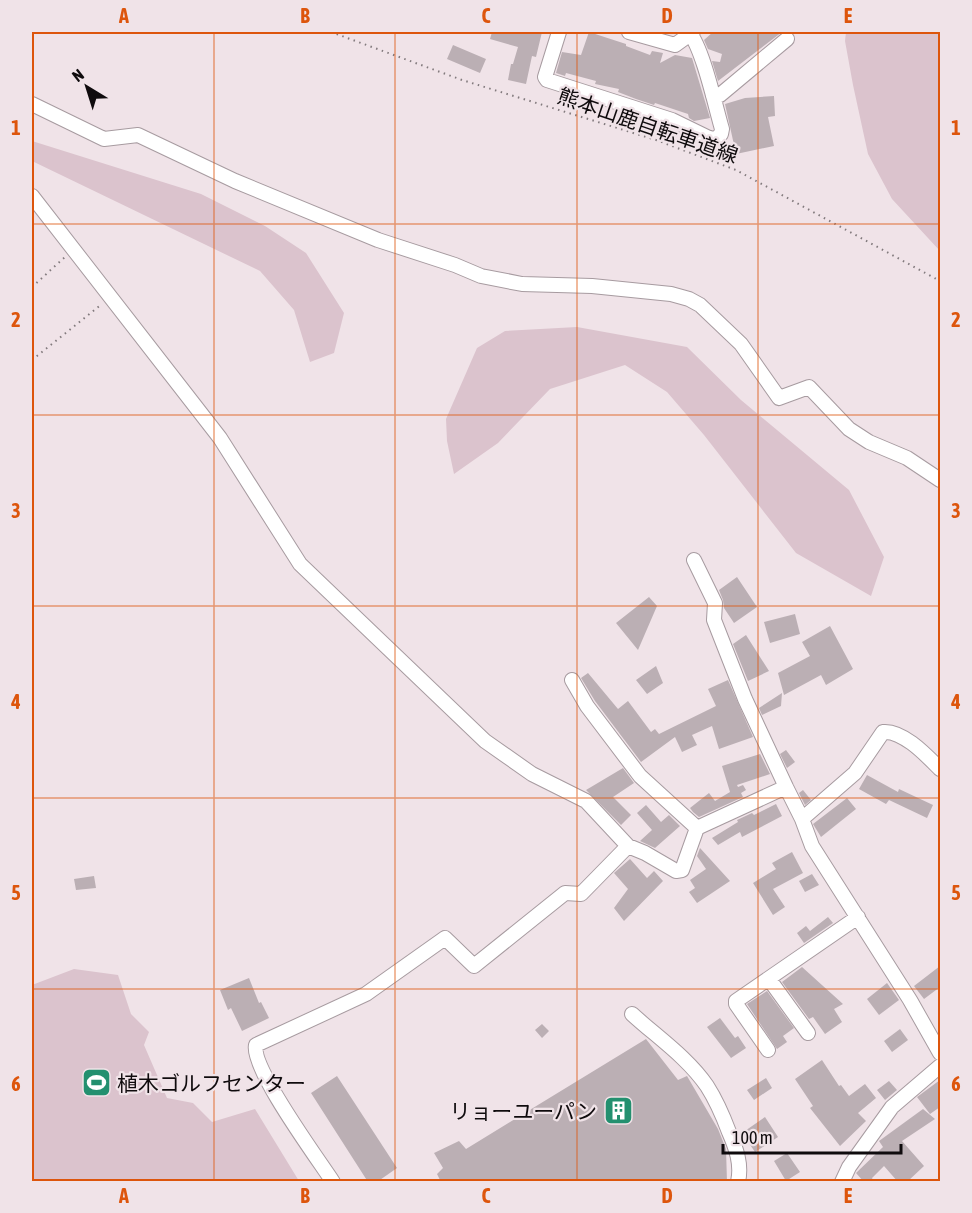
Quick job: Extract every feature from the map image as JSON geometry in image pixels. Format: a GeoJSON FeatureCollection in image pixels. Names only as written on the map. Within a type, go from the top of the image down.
{"type":"FeatureCollection","features":[{"type":"Feature","properties":{"kind":"street"},"geometry":{"type":"LineString","coordinates":[[559,32],[545,77],[547,80],[672,120],[711,139],[717,138],[722,129],[706,71],[691,32],[675,45],[629,32]]}},
{"type":"Feature","properties":{"kind":"street"},"geometry":{"type":"LineString","coordinates":[[713,96],[720,95],[787,39]]}},
{"type":"Feature","properties":{"kind":"street"},"geometry":{"type":"LineString","coordinates":[[32,104],[104,139],[138,135],[235,181],[378,240],[455,265],[481,276],[522,284],[592,286],[671,294],[689,299],[699,305],[741,344],[779,398],[809,387],[849,429],[869,442],[907,458],[940,480]]}},
{"type":"Feature","properties":{"kind":"street"},"geometry":{"type":"LineString","coordinates":[[32,196],[220,438],[300,564],[485,741],[532,774],[586,801],[628,846],[676,871],[681,870],[697,828],[786,787]]}},
{"type":"Feature","properties":{"kind":"street"},"geometry":{"type":"LineString","coordinates":[[694,560],[715,603],[714,620],[745,699],[802,819],[812,846],[925,1024],[940,1053]]}},
{"type":"Feature","properties":{"kind":"street"},"geometry":{"type":"LineString","coordinates":[[572,680],[587,706],[640,776],[697,828]]}},
{"type":"Feature","properties":{"kind":"street"},"geometry":{"type":"LineString","coordinates":[[802,819],[855,773],[883,732],[892,731],[917,747],[940,769]]}},
{"type":"Feature","properties":{"kind":"street"},"geometry":{"type":"LineString","coordinates":[[333,1182],[270,1086],[261,1068],[255,1049],[256,1045],[366,994],[445,938],[474,966],[565,893],[581,894],[628,846]]}},
{"type":"Feature","properties":{"kind":"street"},"geometry":{"type":"LineString","coordinates":[[768,1050],[736,1001],[858,917]]}},
{"type":"Feature","properties":{"kind":"street"},"geometry":{"type":"LineString","coordinates":[[769,979],[808,1033]]}},
{"type":"Feature","properties":{"kind":"street"},"geometry":{"type":"LineString","coordinates":[[632,1014],[688,1063],[707,1086],[722,1113],[735,1145],[740,1169],[738,1182]]}},
{"type":"Feature","properties":{"kind":"street"},"geometry":{"type":"LineString","coordinates":[[842,1182],[855,1158],[892,1107],[940,1066]]}},
{"type":"Feature","properties":{"kind":"path","name":"熊本山鹿自転車道線"},"geometry":{"type":"LineString","coordinates":[[331,32],[462,80],[656,140],[736,170],[940,281]]}},
{"type":"Feature","properties":{"kind":"path"},"geometry":{"type":"LineString","coordinates":[[32,287],[74,250]]}},
{"type":"Feature","properties":{"kind":"path"},"geometry":{"type":"LineString","coordinates":[[32,360],[110,297]]}},
{"type":"Feature","properties":{"kind":"shaded area"},"geometry":{"type":"Polygon","coordinates":[[[846,32],[940,32],[940,251],[892,199],[868,154],[845,41],[846,32]]]}},
{"type":"Feature","properties":{"kind":"shaded area"},"geometry":{"type":"Polygon","coordinates":[[[32,141],[201,194],[265,226],[306,253],[344,313],[334,353],[310,362],[294,310],[260,271],[32,161],[32,141]]]}},
{"type":"Feature","properties":{"kind":"shaded area"},"geometry":{"type":"Polygon","coordinates":[[[577,327],[687,347],[741,400],[849,490],[884,557],[871,596],[796,553],[704,435],[667,392],[625,365],[550,389],[498,443],[454,474],[447,441],[446,419],[477,348],[505,331],[577,327]]]}},
{"type":"Feature","properties":{"kind":"shaded area","name":"植木ゴルフセンター"},"geometry":{"type":"Polygon","coordinates":[[[74,969],[118,975],[131,1014],[149,1032],[144,1045],[167,1098],[193,1103],[212,1122],[255,1109],[299,1181],[32,1181],[32,985],[74,969]]]}},
{"type":"Feature","properties":{"kind":"building"},"geometry":{"type":"Polygon","coordinates":[[[492,32],[542,32],[536,57],[532,56],[526,84],[508,80],[518,47],[490,39],[492,32]]]}},
{"type":"Feature","properties":{"kind":"building"},"geometry":{"type":"Polygon","coordinates":[[[589,32],[626,44],[626,46],[650,55],[652,51],[663,53],[660,63],[675,55],[692,58],[710,118],[694,121],[689,118],[688,114],[636,99],[618,92],[619,89],[595,84],[596,81],[566,73],[565,76],[556,73],[562,52],[581,55],[589,32]]]}},
{"type":"Feature","properties":{"kind":"building"},"geometry":{"type":"Polygon","coordinates":[[[713,32],[782,32],[718,81],[712,61],[720,62],[722,54],[708,49],[704,40],[713,32]]]}},
{"type":"Feature","properties":{"kind":"building"},"geometry":{"type":"Polygon","coordinates":[[[453,45],[486,59],[480,73],[447,59],[453,45]]]}},
{"type":"Feature","properties":{"kind":"building"},"geometry":{"type":"Polygon","coordinates":[[[774,96],[775,116],[768,117],[774,146],[736,154],[725,104],[745,98],[774,96]]]}},
{"type":"Feature","properties":{"kind":"building"},"geometry":{"type":"Polygon","coordinates":[[[737,577],[757,607],[734,623],[724,608],[719,590],[737,577]]]}},
{"type":"Feature","properties":{"kind":"building"},"geometry":{"type":"Polygon","coordinates":[[[649,597],[657,606],[638,650],[616,623],[649,597]]]}},
{"type":"Feature","properties":{"kind":"building"},"geometry":{"type":"Polygon","coordinates":[[[795,614],[800,634],[770,643],[764,622],[795,614]]]}},
{"type":"Feature","properties":{"kind":"building"},"geometry":{"type":"Polygon","coordinates":[[[830,626],[853,669],[826,685],[821,675],[784,695],[778,673],[810,656],[802,642],[830,626]]]}},
{"type":"Feature","properties":{"kind":"building"},"geometry":{"type":"Polygon","coordinates":[[[746,635],[769,671],[748,681],[733,644],[746,635]]]}},
{"type":"Feature","properties":{"kind":"building"},"geometry":{"type":"Polygon","coordinates":[[[656,666],[663,683],[647,694],[636,680],[656,666]]]}},
{"type":"Feature","properties":{"kind":"building"},"geometry":{"type":"Polygon","coordinates":[[[588,673],[618,709],[628,701],[651,732],[655,729],[659,734],[716,706],[708,689],[728,680],[753,737],[719,749],[712,726],[692,735],[697,745],[682,752],[675,737],[641,762],[595,701],[581,678],[588,673]]]}},
{"type":"Feature","properties":{"kind":"building"},"geometry":{"type":"Polygon","coordinates":[[[782,693],[781,706],[762,715],[759,708],[782,693]]]}},
{"type":"Feature","properties":{"kind":"building"},"geometry":{"type":"Polygon","coordinates":[[[786,750],[795,762],[787,768],[780,754],[786,750]]]}},
{"type":"Feature","properties":{"kind":"building"},"geometry":{"type":"Polygon","coordinates":[[[760,754],[770,774],[737,785],[738,787],[743,785],[746,790],[741,793],[743,797],[699,817],[693,812],[690,808],[709,793],[715,801],[730,792],[722,766],[760,754]]]}},
{"type":"Feature","properties":{"kind":"building"},"geometry":{"type":"Polygon","coordinates":[[[623,768],[634,783],[613,797],[631,815],[621,825],[586,790],[623,768]]]}},
{"type":"Feature","properties":{"kind":"building"},"geometry":{"type":"Polygon","coordinates":[[[867,775],[898,792],[899,789],[933,805],[927,818],[889,800],[886,804],[859,789],[867,775]]]}},
{"type":"Feature","properties":{"kind":"building"},"geometry":{"type":"Polygon","coordinates":[[[803,790],[811,800],[805,805],[799,793],[803,790]]]}},
{"type":"Feature","properties":{"kind":"building"},"geometry":{"type":"Polygon","coordinates":[[[847,798],[856,809],[821,837],[813,824],[847,798]]]}},
{"type":"Feature","properties":{"kind":"building"},"geometry":{"type":"Polygon","coordinates":[[[776,804],[782,816],[742,837],[740,832],[718,845],[712,838],[738,822],[737,820],[752,813],[754,815],[776,804]]]}},
{"type":"Feature","properties":{"kind":"building"},"geometry":{"type":"Polygon","coordinates":[[[646,805],[661,822],[669,815],[680,826],[655,848],[640,841],[652,830],[637,813],[646,805]]]}},
{"type":"Feature","properties":{"kind":"building"},"geometry":{"type":"Polygon","coordinates":[[[700,848],[730,881],[697,903],[689,892],[695,888],[690,880],[706,869],[697,856],[700,848]]]}},
{"type":"Feature","properties":{"kind":"building"},"geometry":{"type":"Polygon","coordinates":[[[792,852],[803,873],[773,889],[785,907],[773,915],[753,883],[776,869],[772,863],[792,852]]]}},
{"type":"Feature","properties":{"kind":"building"},"geometry":{"type":"Polygon","coordinates":[[[630,859],[647,878],[654,871],[663,881],[624,921],[614,908],[628,889],[614,873],[630,859]]]}},
{"type":"Feature","properties":{"kind":"building"},"geometry":{"type":"Polygon","coordinates":[[[812,874],[819,885],[805,892],[799,881],[812,874]]]}},
{"type":"Feature","properties":{"kind":"building"},"geometry":{"type":"Polygon","coordinates":[[[94,876],[96,888],[76,890],[74,879],[94,876]]]}},
{"type":"Feature","properties":{"kind":"building"},"geometry":{"type":"Polygon","coordinates":[[[828,917],[833,923],[804,943],[797,933],[806,926],[810,931],[828,917]]]}},
{"type":"Feature","properties":{"kind":"building"},"geometry":{"type":"Polygon","coordinates":[[[940,966],[940,987],[924,999],[914,986],[940,966]]]}},
{"type":"Feature","properties":{"kind":"building"},"geometry":{"type":"Polygon","coordinates":[[[802,967],[843,1004],[834,1009],[842,1022],[825,1034],[813,1017],[809,1019],[782,982],[802,967]]]}},
{"type":"Feature","properties":{"kind":"building"},"geometry":{"type":"Polygon","coordinates":[[[249,978],[259,1003],[261,1002],[269,1018],[242,1031],[231,1008],[228,1010],[220,990],[249,978]]]}},
{"type":"Feature","properties":{"kind":"building"},"geometry":{"type":"Polygon","coordinates":[[[887,983],[899,1000],[879,1015],[867,999],[887,983]]]}},
{"type":"Feature","properties":{"kind":"building"},"geometry":{"type":"Polygon","coordinates":[[[767,991],[794,1028],[783,1036],[787,1042],[777,1049],[747,1004],[767,991]]]}},
{"type":"Feature","properties":{"kind":"building"},"geometry":{"type":"Polygon","coordinates":[[[720,1018],[735,1038],[738,1036],[746,1048],[731,1058],[707,1027],[720,1018]]]}},
{"type":"Feature","properties":{"kind":"building"},"geometry":{"type":"Polygon","coordinates":[[[542,1024],[549,1031],[542,1038],[535,1030],[542,1024]]]}},
{"type":"Feature","properties":{"kind":"building"},"geometry":{"type":"Polygon","coordinates":[[[900,1029],[908,1040],[892,1052],[884,1041],[900,1029]]]}},
{"type":"Feature","properties":{"kind":"building","name":"リョーユーパン"},"geometry":{"type":"Polygon","coordinates":[[[646,1039],[678,1080],[687,1076],[718,1129],[726,1149],[727,1182],[441,1182],[437,1174],[443,1168],[434,1153],[459,1141],[466,1149],[646,1039]]]}},
{"type":"Feature","properties":{"kind":"building"},"geometry":{"type":"Polygon","coordinates":[[[822,1060],[839,1086],[841,1085],[849,1096],[865,1084],[876,1098],[858,1113],[866,1121],[840,1146],[810,1108],[813,1106],[795,1079],[822,1060]]]}},
{"type":"Feature","properties":{"kind":"building"},"geometry":{"type":"Polygon","coordinates":[[[337,1076],[397,1168],[377,1182],[368,1182],[311,1093],[337,1076]]]}},
{"type":"Feature","properties":{"kind":"building"},"geometry":{"type":"Polygon","coordinates":[[[766,1078],[772,1088],[754,1100],[747,1090],[766,1078]]]}},
{"type":"Feature","properties":{"kind":"building"},"geometry":{"type":"Polygon","coordinates":[[[940,1080],[940,1107],[930,1114],[917,1097],[940,1080]]]}},
{"type":"Feature","properties":{"kind":"building"},"geometry":{"type":"Polygon","coordinates":[[[889,1081],[897,1090],[885,1100],[877,1090],[889,1081]]]}},
{"type":"Feature","properties":{"kind":"building"},"geometry":{"type":"Polygon","coordinates":[[[923,1109],[935,1119],[902,1141],[924,1166],[907,1182],[898,1182],[884,1166],[872,1178],[874,1182],[864,1182],[856,1173],[883,1147],[879,1141],[923,1109]]]}},
{"type":"Feature","properties":{"kind":"building"},"geometry":{"type":"Polygon","coordinates":[[[765,1117],[778,1137],[755,1152],[742,1133],[765,1117]]]}},
{"type":"Feature","properties":{"kind":"building"},"geometry":{"type":"Polygon","coordinates":[[[787,1153],[800,1172],[786,1181],[774,1161],[787,1153]]]}},
{"type":"Feature","properties":{"kind":"place","name":"植木ゴルフセンター"},"geometry":{"type":"Point","coordinates":[96,1083]}},
{"type":"Feature","properties":{"kind":"place","name":"リョーユーパン"},"geometry":{"type":"Point","coordinates":[618,1111]}}]}
